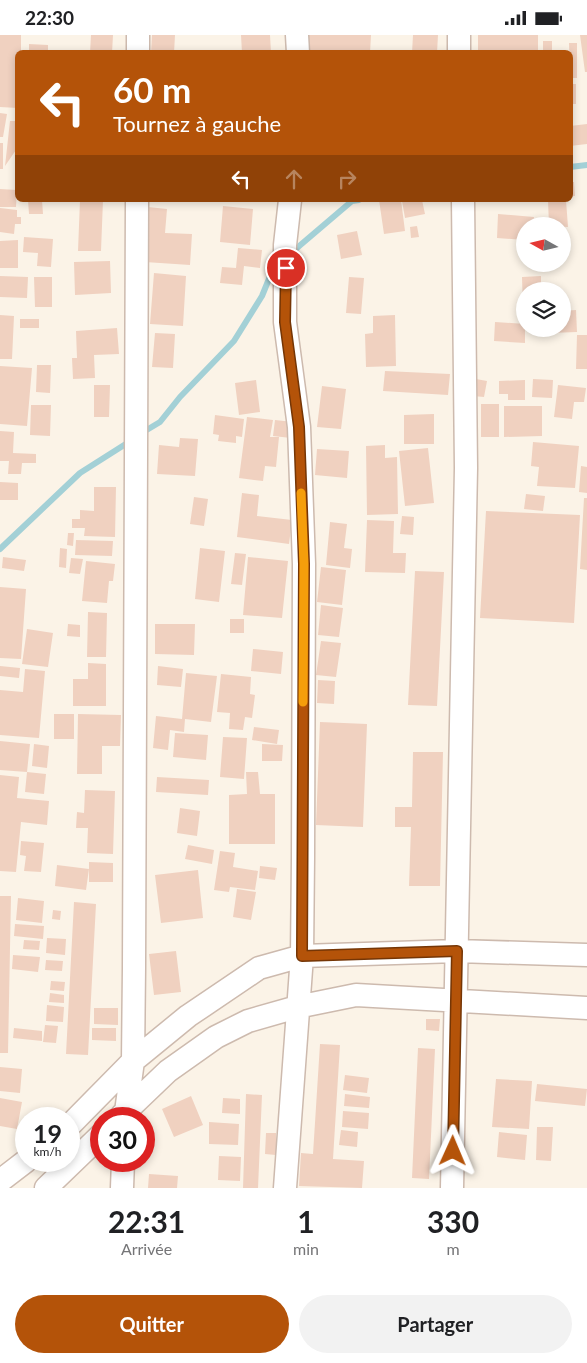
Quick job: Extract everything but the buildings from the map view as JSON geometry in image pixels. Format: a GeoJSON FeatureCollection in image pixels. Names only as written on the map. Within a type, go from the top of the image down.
{"type":"FeatureCollection","features":[{"type":"Feature","properties":{"kind":"street"},"geometry":{"type":"LineString","coordinates":[[138,35],[138,50]]}},
{"type":"Feature","properties":{"kind":"street"},"geometry":{"type":"LineString","coordinates":[[297,35],[298,50]]}},
{"type":"Feature","properties":{"kind":"street"},"geometry":{"type":"LineString","coordinates":[[459,35],[459,50]]}},
{"type":"Feature","properties":{"kind":"street"},"geometry":{"type":"LineString","coordinates":[[125,1107],[133,1061],[138,202]]}},
{"type":"Feature","properties":{"kind":"street"},"geometry":{"type":"LineString","coordinates":[[285,1188],[302,956],[304,564],[299,427],[285,322],[285,245],[290,202]]}},
{"type":"Feature","properties":{"kind":"street"},"geometry":{"type":"LineString","coordinates":[[452,1188],[466,468],[463,202]]}},
{"type":"Feature","properties":{"kind":"street"},"geometry":{"type":"LineString","coordinates":[[80,1115],[133,1061],[188,1016],[258,968],[302,956],[457,951],[587,955]]}},
{"type":"Feature","properties":{"kind":"street"},"geometry":{"type":"LineString","coordinates":[[132,1107],[168,1071],[216,1037],[248,1021],[297,1007],[356,995],[587,1008]]}},
{"type":"Feature","properties":{"kind":"street"},"geometry":{"type":"LineString","coordinates":[[46,1188],[90,1146]]}},
{"type":"Feature","properties":{"kind":"street"},"geometry":{"type":"LineString","coordinates":[[0,1181],[15,1169]]}},
{"type":"Feature","properties":{"kind":"street"},"geometry":{"type":"LineString","coordinates":[[122,1188],[123,1172]]}},
{"type":"Feature","properties":{"kind":"waterway"},"geometry":{"type":"LineString","coordinates":[[573,167],[587,165]]}},
{"type":"Feature","properties":{"kind":"waterway"},"geometry":{"type":"LineString","coordinates":[[291,253],[351,202]]}},
{"type":"Feature","properties":{"kind":"waterway"},"geometry":{"type":"LineString","coordinates":[[140,434],[160,422],[180,397],[234,341],[262,296],[273,269],[280,263]]}},
{"type":"Feature","properties":{"kind":"waterway"},"geometry":{"type":"LineString","coordinates":[[0,549],[80,473],[132,440]]}},
{"type":"Feature","properties":{"kind":"slow traffic"},"geometry":{"type":"LineString","coordinates":[[301,493],[304,564],[303,702]]}},
{"type":"Feature","properties":{"kind":"route"},"geometry":{"type":"LineString","coordinates":[[286,268],[285,322],[299,427],[304,564],[302,956],[457,951],[453,1151]]}}]}
